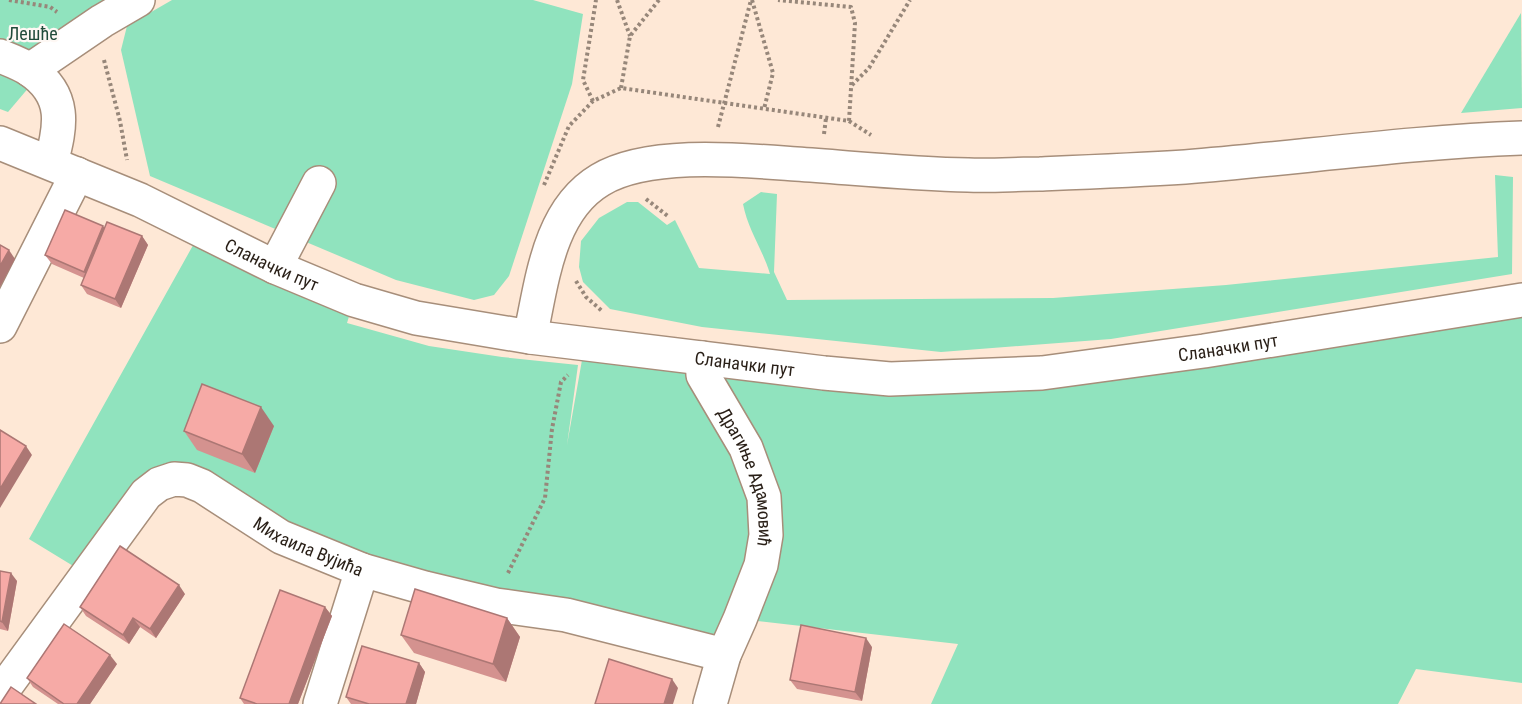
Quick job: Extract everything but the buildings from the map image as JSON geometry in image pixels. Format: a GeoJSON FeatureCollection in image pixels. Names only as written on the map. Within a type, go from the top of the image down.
{"type":"FeatureCollection","features":[{"type":"Feature","properties":{"kind":"street"},"geometry":{"type":"LineString","coordinates":[[30,70],[102,21],[138,0]]}},
{"type":"Feature","properties":{"kind":"street"},"geometry":{"type":"LineString","coordinates":[[0,56],[30,70],[52,91],[60,120],[58,136],[64,168],[0,326]]}},
{"type":"Feature","properties":{"kind":"street"},"geometry":{"type":"LineString","coordinates":[[530,337],[556,231],[572,203],[584,191],[602,179],[632,166],[694,160],[734,160],[969,176],[1183,167],[1400,146],[1522,138]]}},
{"type":"Feature","properties":{"kind":"street","name":"Сланачки пут"},"geometry":{"type":"LineString","coordinates":[[0,143],[140,200],[275,267],[354,300],[416,318],[530,337],[824,373],[890,379],[1042,373],[1204,351],[1522,300]]}},
{"type":"Feature","properties":{"kind":"street"},"geometry":{"type":"LineString","coordinates":[[275,267],[320,183]]}},
{"type":"Feature","properties":{"kind":"street","name":"Драгиње Адамовић"},"geometry":{"type":"LineString","coordinates":[[702,358],[703,375],[746,448],[764,497],[766,535],[761,565],[724,655],[710,704]]}},
{"type":"Feature","properties":{"kind":"street","name":"Михаила Вујића"},"geometry":{"type":"LineString","coordinates":[[0,694],[146,495],[159,484],[174,479],[187,480],[202,486],[281,537],[362,570],[496,605],[566,615],[724,655]]}},
{"type":"Feature","properties":{"kind":"street"},"geometry":{"type":"LineString","coordinates":[[320,704],[362,570]]}},
{"type":"Feature","properties":{"kind":"path"},"geometry":{"type":"LineString","coordinates":[[593,101],[583,80],[596,0]]}},
{"type":"Feature","properties":{"kind":"path"},"geometry":{"type":"LineString","coordinates":[[617,0],[630,36]]}},
{"type":"Feature","properties":{"kind":"path"},"geometry":{"type":"LineString","coordinates":[[621,88],[630,36],[659,0]]}},
{"type":"Feature","properties":{"kind":"path"},"geometry":{"type":"LineString","coordinates":[[726,93],[752,0]]}},
{"type":"Feature","properties":{"kind":"path"},"geometry":{"type":"LineString","coordinates":[[752,0],[773,73],[764,110]]}},
{"type":"Feature","properties":{"kind":"path"},"geometry":{"type":"LineString","coordinates":[[778,0],[850,7],[855,23],[849,121]]}},
{"type":"Feature","properties":{"kind":"path"},"geometry":{"type":"LineString","coordinates":[[852,85],[869,68],[910,0]]}},
{"type":"Feature","properties":{"kind":"path"},"geometry":{"type":"LineString","coordinates":[[542,192],[569,126],[593,101],[621,88],[849,121],[872,136]]}},
{"type":"Feature","properties":{"kind":"path"},"geometry":{"type":"LineString","coordinates":[[823,138],[826,118]]}},
{"type":"Feature","properties":{"kind":"path"},"geometry":{"type":"LineString","coordinates":[[641,196],[669,217]]}},
{"type":"Feature","properties":{"kind":"path"},"geometry":{"type":"LineString","coordinates":[[574,275],[586,297],[594,306],[608,315]]}},
{"type":"Feature","properties":{"kind":"path"},"geometry":{"type":"LineString","coordinates":[[496,605],[512,564],[545,498],[552,429],[561,382],[578,365],[585,343]]}},
{"type":"Feature","properties":{"kind":"green space","name":"Лешће"},"geometry":{"type":"Polygon","coordinates":[[[0,0],[103,0],[8,112],[0,109],[0,0]]]}},
{"type":"Feature","properties":{"kind":"green space"},"geometry":{"type":"Polygon","coordinates":[[[172,0],[533,0],[583,14],[572,84],[509,276],[494,295],[474,300],[396,280],[150,176],[121,50],[127,26],[172,0]]]}},
{"type":"Feature","properties":{"kind":"green space"},"geometry":{"type":"Polygon","coordinates":[[[1521,13],[1522,108],[1461,113],[1521,13]]]}},
{"type":"Feature","properties":{"kind":"green space"},"geometry":{"type":"Polygon","coordinates":[[[1495,175],[1513,177],[1512,274],[1111,339],[941,352],[702,327],[610,309],[583,282],[579,267],[581,241],[599,218],[627,202],[638,202],[667,225],[675,220],[699,268],[770,274],[748,223],[743,204],[761,192],[777,194],[774,272],[787,300],[1053,298],[1226,285],[1498,257],[1495,175]]]}},
{"type":"Feature","properties":{"kind":"green space"},"geometry":{"type":"Polygon","coordinates":[[[201,231],[354,300],[347,323],[429,346],[578,365],[567,445],[585,343],[890,379],[1522,300],[1522,683],[1416,669],[1398,704],[931,704],[958,644],[741,619],[724,655],[425,588],[202,486],[164,464],[88,575],[29,539],[201,231]]]}}]}
